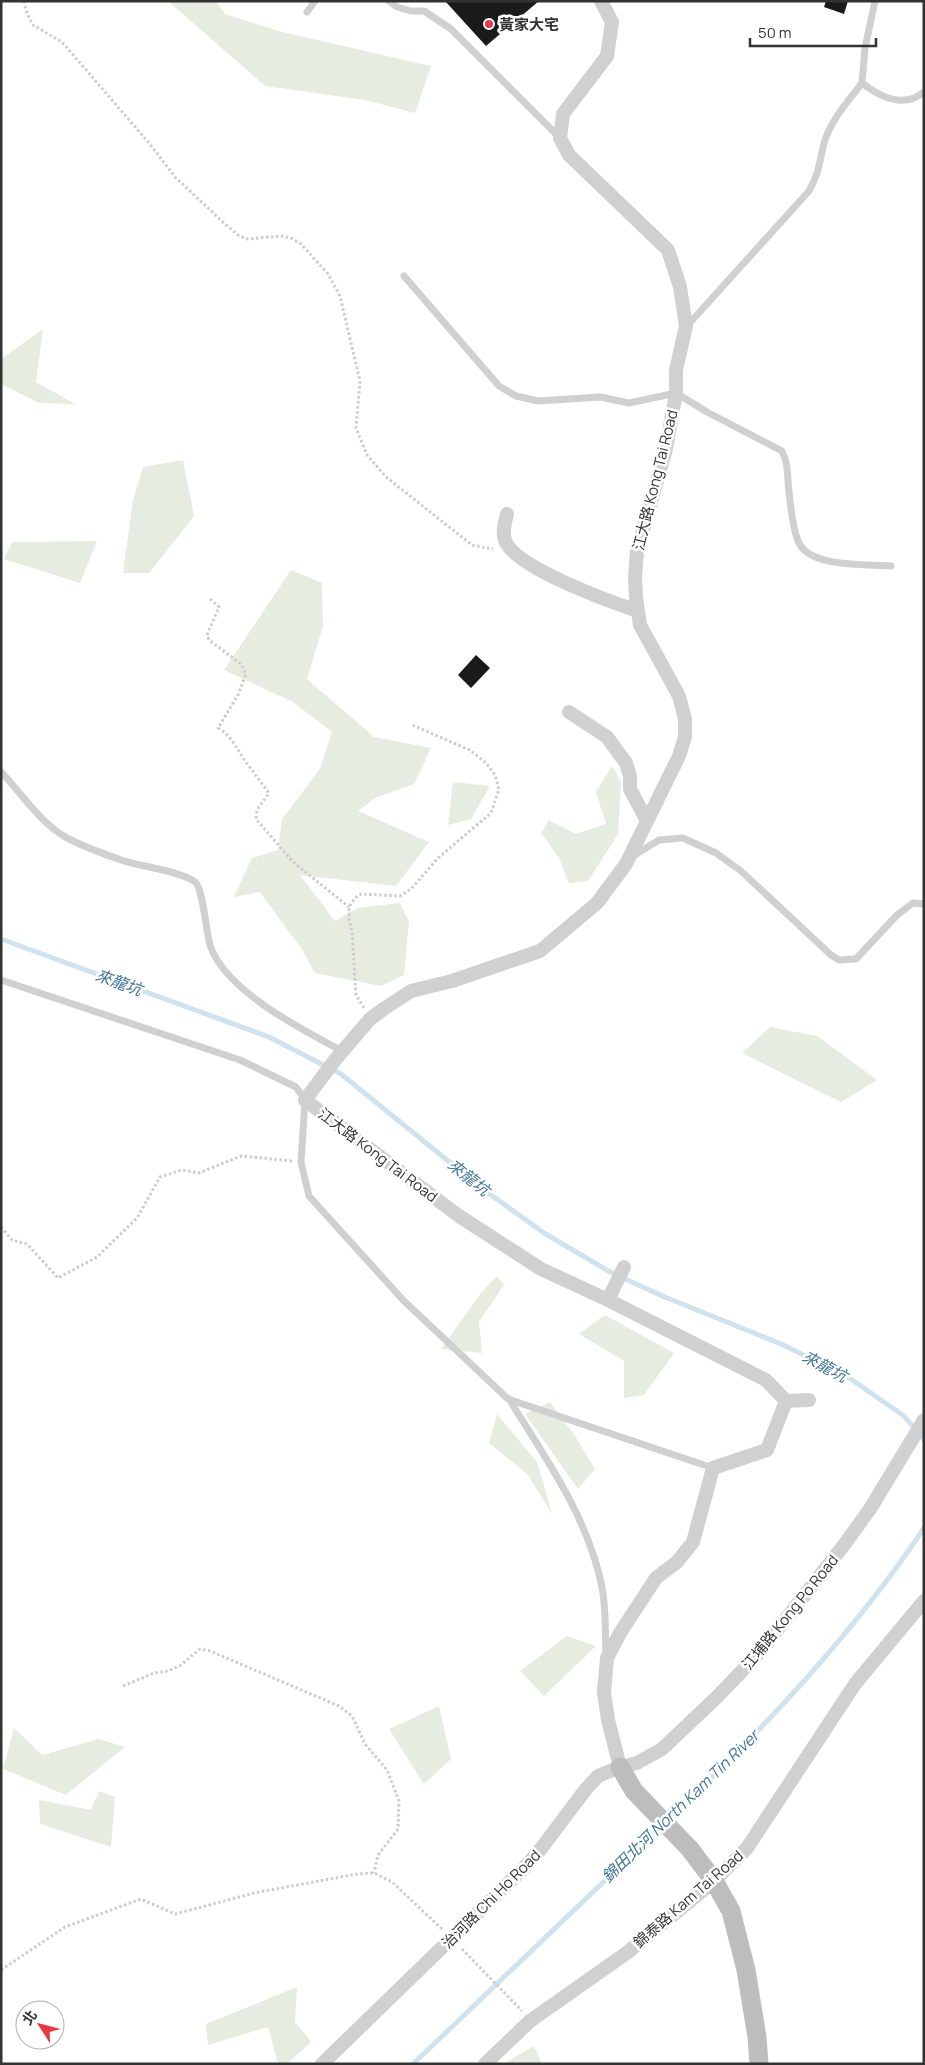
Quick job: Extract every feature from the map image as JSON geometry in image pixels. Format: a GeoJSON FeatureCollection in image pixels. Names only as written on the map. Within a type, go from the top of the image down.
{"type":"FeatureCollection","features":[{"type":"Feature","properties":{"kind":"street"},"geometry":{"type":"LineString","coordinates":[[560,138],[563,114],[607,56],[612,22],[601,1]]}},
{"type":"Feature","properties":{"kind":"street","name":"江大路 Kong Tai Road"},"geometry":{"type":"LineString","coordinates":[[560,138],[569,154],[668,250],[680,287],[686,326],[676,370],[676,393],[666,449],[636,551],[636,597],[640,625],[679,696],[685,719],[685,737],[679,756],[646,819],[626,864],[597,903],[540,951],[452,982],[411,992],[370,1019],[304,1100],[478,1228],[541,1269],[608,1300],[766,1380],[786,1401]]}},
{"type":"Feature","properties":{"kind":"street"},"geometry":{"type":"LineString","coordinates":[[506,514],[504,526],[505,541],[514,553],[551,576],[592,595],[638,611]]}},
{"type":"Feature","properties":{"kind":"street"},"geometry":{"type":"LineString","coordinates":[[569,712],[607,737],[626,763],[630,776],[630,788],[646,819]]}},
{"type":"Feature","properties":{"kind":"street"},"geometry":{"type":"LineString","coordinates":[[608,1300],[624,1268]]}},
{"type":"Feature","properties":{"kind":"street"},"geometry":{"type":"LineString","coordinates":[[759,2064],[757,2037],[746,1970],[732,1911],[714,1881],[690,1849],[634,1791],[620,1767],[608,1720],[604,1692],[607,1658],[620,1633],[656,1578],[677,1562],[693,1542],[714,1468],[766,1450],[786,1401],[809,1400]]}},
{"type":"Feature","properties":{"kind":"street","name":"江埔路 Kong Po Road"},"geometry":{"type":"LineString","coordinates":[[620,1767],[637,1763],[650,1757],[673,1739],[760,1652],[844,1545],[889,1478],[924,1420]]}},
{"type":"Feature","properties":{"kind":"street","name":"錦泰路 Kam Tai Road"},"geometry":{"type":"LineString","coordinates":[[485,2064],[530,2021],[628,1952],[714,1881],[747,1848],[855,1684],[924,1601]]}},
{"type":"Feature","properties":{"kind":"street","name":"治河路 Chi Ho Road"},"geometry":{"type":"LineString","coordinates":[[322,2064],[535,1856],[598,1776],[620,1767]]}},
{"type":"Feature","properties":{"kind":"lane"},"geometry":{"type":"LineString","coordinates":[[307,12],[315,1]]}},
{"type":"Feature","properties":{"kind":"lane"},"geometry":{"type":"LineString","coordinates":[[389,1],[397,7],[411,12],[424,11],[451,29],[560,138]]}},
{"type":"Feature","properties":{"kind":"lane"},"geometry":{"type":"LineString","coordinates":[[686,326],[809,191],[818,175],[824,142],[835,118],[862,83],[864,48],[875,1]]}},
{"type":"Feature","properties":{"kind":"lane"},"geometry":{"type":"LineString","coordinates":[[862,83],[878,95],[896,101],[916,98],[924,92]]}},
{"type":"Feature","properties":{"kind":"lane"},"geometry":{"type":"LineString","coordinates":[[404,276],[499,386],[516,396],[538,401],[600,397],[629,403],[676,393],[707,412],[782,451],[788,463],[788,481],[799,543],[810,555],[825,561],[891,566]]}},
{"type":"Feature","properties":{"kind":"lane"},"geometry":{"type":"LineString","coordinates":[[1,772],[29,806],[55,830],[71,840],[121,860],[152,869],[177,873],[196,883],[200,891],[205,926],[211,947],[219,963],[232,979],[290,1023],[340,1056]]}},
{"type":"Feature","properties":{"kind":"lane"},"geometry":{"type":"LineString","coordinates":[[626,864],[635,854],[659,840],[683,838],[716,853],[741,871],[831,955],[839,960],[856,959],[897,915],[913,903],[924,904]]}},
{"type":"Feature","properties":{"kind":"lane"},"geometry":{"type":"LineString","coordinates":[[1,980],[240,1060],[296,1087],[304,1100],[301,1162],[309,1196],[403,1300],[508,1399],[574,1507],[590,1546],[602,1588],[607,1658]]}},
{"type":"Feature","properties":{"kind":"lane"},"geometry":{"type":"LineString","coordinates":[[508,1399],[714,1468]]}},
{"type":"Feature","properties":{"kind":"path"},"geometry":{"type":"LineString","coordinates":[[24,1],[33,25],[62,42],[175,177],[225,224],[247,239],[282,236],[291,238],[301,244],[322,267],[333,280],[342,304],[360,381],[356,428],[367,455],[386,477],[472,545],[514,553]]}},
{"type":"Feature","properties":{"kind":"path"},"geometry":{"type":"LineString","coordinates":[[210,599],[219,607],[208,635],[209,640],[241,664],[246,674],[238,695],[218,728],[225,732],[236,745],[269,792],[257,810],[256,819],[293,862],[350,907]]}},
{"type":"Feature","properties":{"kind":"path"},"geometry":{"type":"LineString","coordinates":[[370,1019],[356,995],[350,907],[355,898],[361,894],[400,896],[411,889],[445,852],[491,813],[499,789],[495,775],[486,762],[470,750],[412,725]]}},
{"type":"Feature","properties":{"kind":"path"},"geometry":{"type":"LineString","coordinates":[[1,1227],[12,1240],[26,1244],[58,1278],[97,1257],[138,1218],[160,1177],[182,1170],[199,1173],[241,1156],[301,1162]]}},
{"type":"Feature","properties":{"kind":"path"},"geometry":{"type":"LineString","coordinates":[[123,1686],[154,1673],[168,1671],[181,1665],[200,1649],[210,1651],[339,1706],[352,1716],[365,1744],[387,1770],[399,1801],[398,1829],[378,1855],[374,1873]]}},
{"type":"Feature","properties":{"kind":"path"},"geometry":{"type":"LineString","coordinates":[[1,1970],[65,1927],[141,1899],[175,1914],[254,1893],[357,1874],[374,1873],[392,1882],[522,2010]]}},
{"type":"Feature","properties":{"kind":"shaded area"},"geometry":{"type":"Polygon","coordinates":[[[168,1],[216,1],[225,14],[282,32],[431,66],[415,113],[365,100],[265,86],[168,1]]]}},
{"type":"Feature","properties":{"kind":"shaded area"},"geometry":{"type":"Polygon","coordinates":[[[43,329],[36,382],[75,404],[39,403],[1,384],[1,359],[43,329]]]}},
{"type":"Feature","properties":{"kind":"shaded area"},"geometry":{"type":"Polygon","coordinates":[[[183,460],[194,516],[149,573],[123,573],[133,500],[143,467],[183,460]]]}},
{"type":"Feature","properties":{"kind":"shaded area"},"geometry":{"type":"Polygon","coordinates":[[[97,541],[80,583],[4,559],[12,542],[97,541]]]}},
{"type":"Feature","properties":{"kind":"shaded area"},"geometry":{"type":"Polygon","coordinates":[[[291,570],[322,583],[323,626],[307,679],[374,737],[431,748],[414,784],[375,798],[358,811],[429,842],[396,886],[300,875],[335,921],[358,908],[400,903],[409,922],[404,975],[381,986],[315,973],[303,951],[260,892],[234,897],[252,858],[278,850],[282,819],[320,769],[332,732],[293,702],[224,670],[291,570]]]}},
{"type":"Feature","properties":{"kind":"shaded area"},"geometry":{"type":"Polygon","coordinates":[[[612,766],[621,782],[618,834],[588,881],[569,883],[559,858],[541,833],[549,820],[576,834],[606,824],[596,792],[612,766]]]}},
{"type":"Feature","properties":{"kind":"shaded area"},"geometry":{"type":"Polygon","coordinates":[[[453,782],[490,786],[471,819],[448,825],[453,782]]]}},
{"type":"Feature","properties":{"kind":"shaded area"},"geometry":{"type":"Polygon","coordinates":[[[770,1027],[817,1036],[877,1080],[841,1102],[742,1053],[770,1027]]]}},
{"type":"Feature","properties":{"kind":"shaded area"},"geometry":{"type":"Polygon","coordinates":[[[497,1276],[504,1285],[479,1322],[482,1353],[441,1349],[481,1293],[497,1276]]]}},
{"type":"Feature","properties":{"kind":"shaded area"},"geometry":{"type":"Polygon","coordinates":[[[605,1315],[674,1353],[644,1395],[624,1398],[624,1361],[579,1334],[605,1315]]]}},
{"type":"Feature","properties":{"kind":"shaded area"},"geometry":{"type":"Polygon","coordinates":[[[550,1402],[575,1436],[595,1469],[578,1489],[525,1414],[550,1402]]]}},
{"type":"Feature","properties":{"kind":"shaded area"},"geometry":{"type":"Polygon","coordinates":[[[497,1414],[537,1462],[552,1514],[528,1475],[489,1443],[497,1414]]]}},
{"type":"Feature","properties":{"kind":"shaded area"},"geometry":{"type":"Polygon","coordinates":[[[567,1636],[596,1646],[544,1696],[520,1671],[567,1636]]]}},
{"type":"Feature","properties":{"kind":"shaded area"},"geometry":{"type":"Polygon","coordinates":[[[439,1706],[451,1759],[424,1784],[389,1729],[439,1706]]]}},
{"type":"Feature","properties":{"kind":"shaded area"},"geometry":{"type":"Polygon","coordinates":[[[14,1728],[42,1755],[99,1739],[125,1747],[66,1795],[3,1769],[14,1728]]]}},
{"type":"Feature","properties":{"kind":"shaded area"},"geometry":{"type":"Polygon","coordinates":[[[99,1791],[115,1797],[111,1847],[40,1824],[39,1800],[91,1810],[99,1791]]]}},
{"type":"Feature","properties":{"kind":"shaded area"},"geometry":{"type":"Polygon","coordinates":[[[297,1987],[295,2022],[311,2042],[287,2064],[278,2064],[268,2027],[208,2045],[206,2024],[297,1987]]]}},
{"type":"Feature","properties":{"kind":"shaded area"},"geometry":{"type":"Polygon","coordinates":[[[534,2046],[542,2064],[506,2064],[508,2061],[534,2046]]]}},
{"type":"Feature","properties":{"kind":"building","name":"黃家大宅"},"geometry":{"type":"Polygon","coordinates":[[[445,1],[539,1],[486,46],[445,1]]]}},
{"type":"Feature","properties":{"kind":"building"},"geometry":{"type":"Polygon","coordinates":[[[826,1],[848,1],[844,14],[824,7],[826,1]]]}},
{"type":"Feature","properties":{"kind":"building"},"geometry":{"type":"Polygon","coordinates":[[[476,655],[490,668],[471,688],[458,675],[476,655]]]}},
{"type":"Feature","properties":{"kind":"waterway","name":"來龍坑"},"geometry":{"type":"LineString","coordinates":[[1,939],[269,1037],[341,1074],[484,1190],[544,1233],[610,1272],[660,1295],[781,1344],[845,1375],[904,1416],[924,1440]]}},
{"type":"Feature","properties":{"kind":"waterway","name":"錦田北河 North Kam Tin River"},"geometry":{"type":"LineString","coordinates":[[668,1820],[738,1752],[804,1681],[867,1607],[924,1528]]}},
{"type":"Feature","properties":{"kind":"waterway","name":"錦田北河 North Kam Tin River"},"geometry":{"type":"LineString","coordinates":[[413,2064],[662,1826]]}},
{"type":"Feature","properties":{"kind":"place","name":"黃家大宅"},"geometry":{"type":"Point","coordinates":[489,24]}}]}
